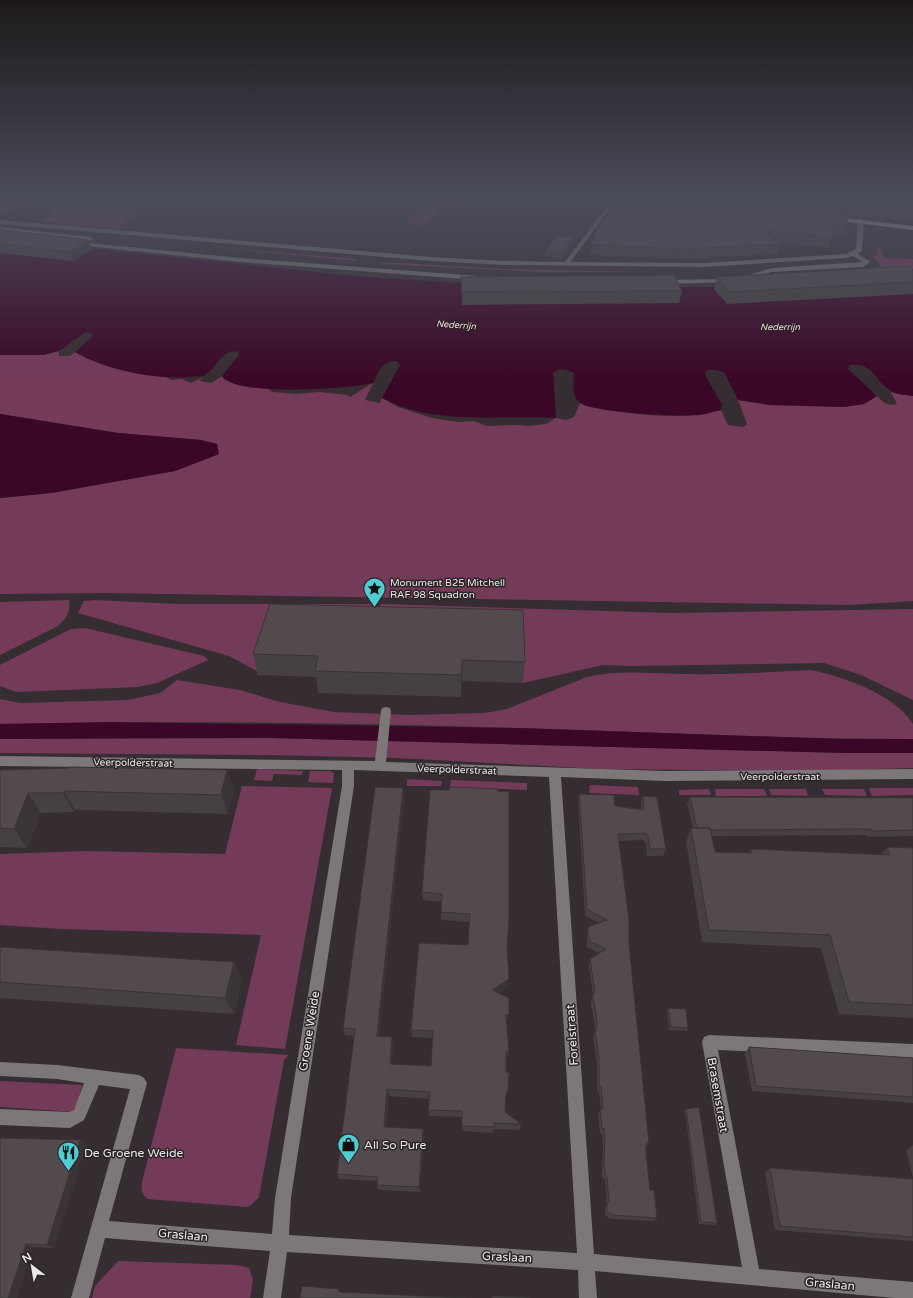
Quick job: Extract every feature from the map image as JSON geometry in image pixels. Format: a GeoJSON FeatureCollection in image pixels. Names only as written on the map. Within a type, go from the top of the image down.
{"type":"FeatureCollection","features":[{"type":"Feature","properties":{"kind":"street"},"geometry":{"type":"LineString","coordinates":[[245,260],[484,278]]}},
{"type":"Feature","properties":{"kind":"street"},"geometry":{"type":"LineString","coordinates":[[427,260],[566,264],[704,264],[783,260]]}},
{"type":"Feature","properties":{"kind":"street"},"geometry":{"type":"LineString","coordinates":[[566,264],[569,260]]}},
{"type":"Feature","properties":{"kind":"street"},"geometry":{"type":"LineString","coordinates":[[732,281],[772,270],[863,265],[867,262],[863,260]]}},
{"type":"Feature","properties":{"kind":"street"},"geometry":{"type":"LineString","coordinates":[[660,282],[762,280]]}},
{"type":"Feature","properties":{"kind":"street"},"geometry":{"type":"LineString","coordinates":[[381,760],[386,714]]}},
{"type":"Feature","properties":{"kind":"street","name":"Veerpolderstraat"},"geometry":{"type":"LineString","coordinates":[[0,761],[348,765],[381,760],[555,773],[665,776],[913,774]]}},
{"type":"Feature","properties":{"kind":"street","name":"Groene Weide"},"geometry":{"type":"LineString","coordinates":[[272,1298],[280,1243],[283,1198],[348,786],[348,765]]}},
{"type":"Feature","properties":{"kind":"street","name":"Forelstraat"},"geometry":{"type":"LineString","coordinates":[[555,773],[587,1262],[588,1298]]}},
{"type":"Feature","properties":{"kind":"street","name":"Brasemstraat"},"geometry":{"type":"LineString","coordinates":[[752,1277],[709,1042],[913,1051]]}},
{"type":"Feature","properties":{"kind":"street"},"geometry":{"type":"LineString","coordinates":[[0,1069],[57,1072],[138,1083],[80,1298]]}},
{"type":"Feature","properties":{"kind":"street"},"geometry":{"type":"LineString","coordinates":[[0,1117],[70,1120],[79,1115],[94,1078]]}},
{"type":"Feature","properties":{"kind":"street","name":"Graslaan"},"geometry":{"type":"LineString","coordinates":[[100,1228],[280,1243],[587,1262],[752,1277],[881,1293],[913,1291]]}},
{"type":"Feature","properties":{"kind":"shaded area"},"geometry":{"type":"Polygon","coordinates":[[[341,260],[357,260],[356,261],[341,260]]]}},
{"type":"Feature","properties":{"kind":"shaded area"},"geometry":{"type":"Polygon","coordinates":[[[875,260],[913,260],[913,270],[880,272],[879,263],[875,260]]]}},
{"type":"Feature","properties":{"kind":"shaded area"},"geometry":{"type":"Polygon","coordinates":[[[383,262],[504,269],[649,272],[538,272],[382,264],[383,262]]]}},
{"type":"Feature","properties":{"kind":"shaded area"},"geometry":{"type":"Polygon","coordinates":[[[59,351],[59,356],[70,356],[75,352],[88,359],[136,373],[166,377],[171,380],[182,379],[191,383],[202,378],[200,381],[211,383],[222,376],[225,380],[269,389],[272,392],[296,394],[320,392],[347,395],[350,397],[373,383],[365,400],[380,403],[382,398],[398,407],[432,418],[458,422],[473,421],[487,426],[528,426],[546,424],[556,418],[566,420],[574,417],[580,403],[633,413],[668,416],[704,414],[721,410],[728,425],[744,427],[747,424],[738,400],[770,405],[844,407],[864,404],[877,396],[890,405],[897,404],[891,392],[913,396],[913,601],[849,605],[107,593],[0,594],[0,498],[51,493],[175,471],[219,454],[201,440],[118,433],[0,414],[0,355],[43,355],[59,351]]]}},
{"type":"Feature","properties":{"kind":"shaded area"},"geometry":{"type":"Polygon","coordinates":[[[69,600],[68,614],[58,626],[0,655],[0,602],[69,600]]]}},
{"type":"Feature","properties":{"kind":"shaded area"},"geometry":{"type":"Polygon","coordinates":[[[95,600],[178,604],[371,604],[371,608],[378,609],[381,604],[672,613],[913,609],[913,700],[861,675],[824,663],[632,666],[603,665],[523,683],[522,632],[259,672],[229,656],[78,613],[84,601],[95,600]]]}},
{"type":"Feature","properties":{"kind":"shaded area"},"geometry":{"type":"Polygon","coordinates":[[[85,628],[204,656],[208,660],[157,683],[138,687],[16,692],[0,686],[0,665],[71,629],[85,628]]]}},
{"type":"Feature","properties":{"kind":"shaded area"},"geometry":{"type":"Polygon","coordinates":[[[811,670],[853,682],[881,695],[904,713],[913,724],[913,739],[765,737],[324,723],[130,722],[0,724],[0,699],[20,703],[128,700],[160,693],[177,680],[240,690],[280,702],[334,712],[410,715],[484,713],[507,709],[587,677],[612,673],[637,672],[719,674],[811,670]]]}},
{"type":"Feature","properties":{"kind":"shaded area"},"geometry":{"type":"Polygon","coordinates":[[[104,737],[272,738],[845,753],[913,753],[913,768],[807,771],[599,769],[399,758],[266,755],[0,753],[0,739],[104,737]]]}},
{"type":"Feature","properties":{"kind":"shaded area"},"geometry":{"type":"Polygon","coordinates":[[[257,769],[303,771],[302,775],[274,774],[272,781],[254,780],[257,769]]]}},
{"type":"Feature","properties":{"kind":"shaded area"},"geometry":{"type":"Polygon","coordinates":[[[310,771],[329,771],[334,773],[333,783],[308,782],[310,771]]]}},
{"type":"Feature","properties":{"kind":"shaded area"},"geometry":{"type":"Polygon","coordinates":[[[407,779],[442,781],[441,786],[407,786],[407,779]]]}},
{"type":"Feature","properties":{"kind":"shaded area"},"geometry":{"type":"Polygon","coordinates":[[[451,780],[527,783],[527,790],[450,787],[451,780]]]}},
{"type":"Feature","properties":{"kind":"shaded area"},"geometry":{"type":"Polygon","coordinates":[[[590,785],[638,787],[639,795],[589,793],[590,785]]]}},
{"type":"Feature","properties":{"kind":"shaded area"},"geometry":{"type":"Polygon","coordinates":[[[242,786],[332,788],[285,1049],[236,1045],[261,935],[62,929],[0,925],[0,854],[84,851],[225,854],[242,786]]]}},
{"type":"Feature","properties":{"kind":"shaded area"},"geometry":{"type":"Polygon","coordinates":[[[869,788],[913,788],[913,795],[872,796],[869,788]]]}},
{"type":"Feature","properties":{"kind":"shaded area"},"geometry":{"type":"Polygon","coordinates":[[[709,789],[711,795],[679,795],[679,790],[709,789]]]}},
{"type":"Feature","properties":{"kind":"shaded area"},"geometry":{"type":"Polygon","coordinates":[[[715,789],[764,789],[767,796],[716,796],[715,789]]]}},
{"type":"Feature","properties":{"kind":"shaded area"},"geometry":{"type":"Polygon","coordinates":[[[769,789],[806,789],[808,796],[771,795],[769,789]]]}},
{"type":"Feature","properties":{"kind":"shaded area"},"geometry":{"type":"Polygon","coordinates":[[[822,789],[864,789],[867,796],[825,795],[822,789]]]}},
{"type":"Feature","properties":{"kind":"shaded area"},"geometry":{"type":"Polygon","coordinates":[[[176,1048],[289,1055],[284,1060],[259,1197],[247,1207],[148,1199],[143,1194],[142,1182],[176,1048]]]}},
{"type":"Feature","properties":{"kind":"shaded area"},"geometry":{"type":"Polygon","coordinates":[[[0,1081],[82,1085],[76,1112],[0,1107],[0,1081]]]}},
{"type":"Feature","properties":{"kind":"shaded area"},"geometry":{"type":"Polygon","coordinates":[[[118,1261],[237,1265],[249,1268],[253,1280],[250,1298],[92,1298],[95,1286],[118,1261]]]}},
{"type":"Feature","properties":{"kind":"water","name":"Nederrijn"},"geometry":{"type":"Polygon","coordinates":[[[0,260],[197,260],[354,276],[493,285],[719,287],[913,275],[913,396],[893,392],[885,387],[874,374],[865,367],[850,365],[848,369],[877,396],[864,404],[844,407],[770,405],[738,400],[724,372],[707,370],[705,375],[722,405],[721,410],[703,415],[657,415],[600,409],[586,406],[576,399],[573,384],[574,373],[561,369],[553,373],[556,418],[445,416],[423,413],[402,407],[382,398],[400,365],[396,361],[391,361],[384,365],[373,383],[293,390],[247,387],[231,383],[222,376],[239,355],[239,352],[233,351],[223,356],[208,373],[203,376],[177,378],[162,377],[116,369],[75,352],[93,336],[91,333],[86,332],[59,351],[43,355],[0,355],[0,260]]]}},
{"type":"Feature","properties":{"kind":"water"},"geometry":{"type":"Polygon","coordinates":[[[0,414],[118,433],[201,440],[217,444],[219,454],[175,471],[51,493],[0,498],[0,414]]]}},
{"type":"Feature","properties":{"kind":"water"},"geometry":{"type":"Polygon","coordinates":[[[111,722],[518,728],[840,739],[913,739],[913,753],[845,753],[272,738],[0,739],[0,724],[111,722]]]}},
{"type":"Feature","properties":{"kind":"building"},"geometry":{"type":"Polygon","coordinates":[[[908,266],[913,270],[913,282],[730,292],[717,277],[908,266]]]}},
{"type":"Feature","properties":{"kind":"building"},"geometry":{"type":"Polygon","coordinates":[[[674,275],[682,291],[462,292],[461,277],[674,275]]]}},
{"type":"Feature","properties":{"kind":"building"},"geometry":{"type":"Polygon","coordinates":[[[270,604],[523,610],[525,662],[462,660],[461,675],[315,671],[318,656],[253,654],[270,604]]]}},
{"type":"Feature","properties":{"kind":"building"},"geometry":{"type":"Polygon","coordinates":[[[70,767],[227,770],[221,795],[64,791],[63,793],[28,793],[14,829],[0,828],[0,770],[70,767]]]}},
{"type":"Feature","properties":{"kind":"building"},"geometry":{"type":"Polygon","coordinates":[[[375,787],[403,788],[377,1036],[392,1037],[390,1064],[431,1066],[433,1031],[411,1030],[419,943],[468,945],[470,914],[441,912],[442,894],[422,892],[430,790],[449,790],[449,787],[498,789],[498,791],[509,792],[509,921],[507,946],[509,979],[492,990],[509,998],[509,1014],[506,1015],[509,1051],[506,1052],[506,1072],[509,1073],[505,1112],[521,1124],[494,1123],[494,1127],[462,1126],[462,1111],[428,1110],[430,1092],[387,1089],[384,1127],[423,1129],[419,1187],[377,1185],[377,1177],[337,1174],[355,1029],[343,1028],[375,787]]]}},
{"type":"Feature","properties":{"kind":"building"},"geometry":{"type":"Polygon","coordinates":[[[579,794],[614,795],[615,806],[644,810],[643,796],[657,797],[666,849],[650,849],[648,836],[646,833],[618,834],[629,920],[629,945],[649,1143],[646,1143],[646,1153],[650,1190],[654,1190],[657,1218],[612,1215],[607,1211],[607,1204],[609,1202],[607,1176],[605,1174],[604,1164],[605,1140],[600,1109],[603,1108],[601,1087],[599,1086],[599,1058],[595,1031],[597,1030],[597,1020],[593,998],[593,994],[595,993],[590,959],[606,949],[589,941],[588,927],[607,920],[587,909],[579,794]]]}},
{"type":"Feature","properties":{"kind":"building"},"geometry":{"type":"Polygon","coordinates":[[[690,797],[913,798],[913,830],[710,830],[710,828],[697,828],[690,797]]]}},
{"type":"Feature","properties":{"kind":"building"},"geometry":{"type":"Polygon","coordinates":[[[691,828],[710,828],[715,852],[752,853],[751,849],[890,855],[887,847],[913,848],[913,1005],[849,1002],[830,935],[709,930],[691,828]]]}},
{"type":"Feature","properties":{"kind":"building"},"geometry":{"type":"Polygon","coordinates":[[[0,947],[234,962],[225,998],[0,982],[0,947]]]}},
{"type":"Feature","properties":{"kind":"building"},"geometry":{"type":"Polygon","coordinates":[[[668,1008],[686,1009],[688,1028],[671,1027],[668,1008]]]}},
{"type":"Feature","properties":{"kind":"building"},"geometry":{"type":"Polygon","coordinates":[[[749,1047],[913,1058],[913,1097],[756,1086],[749,1047]]]}},
{"type":"Feature","properties":{"kind":"building"},"geometry":{"type":"Polygon","coordinates":[[[699,1107],[717,1223],[701,1222],[686,1109],[699,1107]]]}},
{"type":"Feature","properties":{"kind":"building"},"geometry":{"type":"Polygon","coordinates":[[[0,1138],[80,1140],[47,1245],[26,1244],[8,1298],[0,1298],[0,1138]]]}},
{"type":"Feature","properties":{"kind":"building"},"geometry":{"type":"Polygon","coordinates":[[[770,1168],[913,1179],[913,1237],[780,1226],[770,1168]]]}},
{"type":"Feature","properties":{"kind":"building"},"geometry":{"type":"Polygon","coordinates":[[[302,1286],[339,1289],[339,1292],[466,1298],[300,1298],[302,1286]]]}},
{"type":"Feature","properties":{"kind":"building"},"geometry":{"type":"Polygon","coordinates":[[[492,1296],[530,1297],[530,1298],[492,1298],[492,1296]]]}},
{"type":"Feature","properties":{"kind":"place","name":"Monument B25 Mitchell RAF 98 Squadron"},"geometry":{"type":"Point","coordinates":[375,608]}},
{"type":"Feature","properties":{"kind":"place","name":"All So Pure"},"geometry":{"type":"Point","coordinates":[348,1164]}},
{"type":"Feature","properties":{"kind":"place","name":"De Groene Weide"},"geometry":{"type":"Point","coordinates":[69,1172]}}]}
